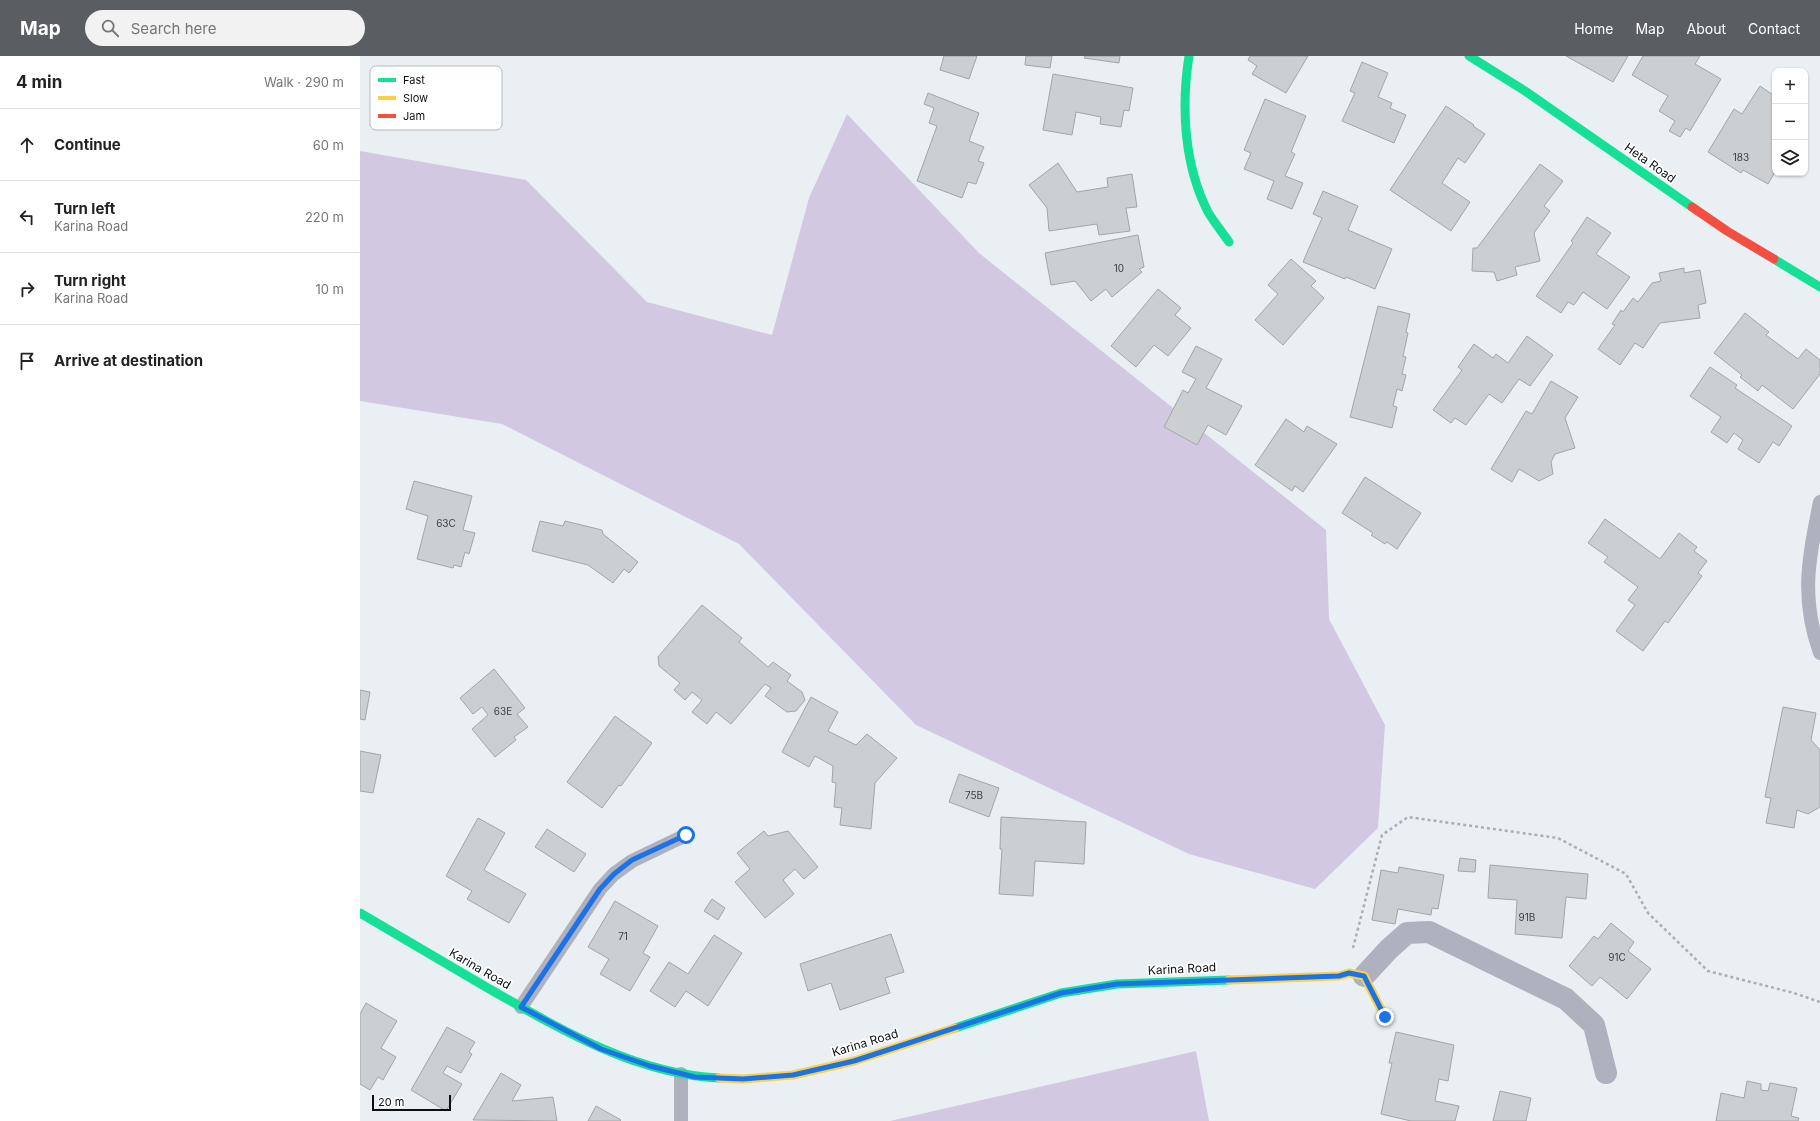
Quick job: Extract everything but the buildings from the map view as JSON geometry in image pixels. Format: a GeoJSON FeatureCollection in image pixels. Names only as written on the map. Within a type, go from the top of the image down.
{"type":"FeatureCollection","features":[{"type":"Feature","properties":{"kind":"street"},"geometry":{"type":"LineString","coordinates":[[1190,56],[1187,66],[1185,103],[1186,129],[1192,165],[1207,209],[1229,242]]}},
{"type":"Feature","properties":{"kind":"street","name":"Heta Road"},"geometry":{"type":"LineString","coordinates":[[1469,56],[1525,92],[1727,231],[1820,287]]}},
{"type":"Feature","properties":{"kind":"street","name":"Karina Road"},"geometry":{"type":"LineString","coordinates":[[360,913],[521,1007],[601,1049],[650,1066],[695,1077],[743,1079],[793,1075],[854,1061],[1061,993],[1117,984],[1339,976],[1356,974]]}},
{"type":"Feature","properties":{"kind":"street"},"geometry":{"type":"LineString","coordinates":[[1385,1017],[1356,974],[1407,933],[1429,932],[1566,999],[1594,1025],[1606,1073]]}},
{"type":"Feature","properties":{"kind":"lane"},"geometry":{"type":"LineString","coordinates":[[1820,502],[1811,548],[1807,588],[1814,636],[1820,653]]}},
{"type":"Feature","properties":{"kind":"lane"},"geometry":{"type":"LineString","coordinates":[[521,1007],[596,895],[614,874],[632,860],[686,835]]}},
{"type":"Feature","properties":{"kind":"lane"},"geometry":{"type":"LineString","coordinates":[[681,1074],[681,1121]]}},
{"type":"Feature","properties":{"kind":"path"},"geometry":{"type":"LineString","coordinates":[[1356,974],[1356,933],[1382,834],[1408,818],[1558,838],[1626,874],[1648,913],[1708,972],[1794,993],[1820,1002]]}},
{"type":"Feature","properties":{"kind":"shaded area"},"geometry":{"type":"Polygon","coordinates":[[[847,114],[979,253],[1326,530],[1329,619],[1385,725],[1378,828],[1315,889],[1189,854],[916,725],[739,544],[502,424],[360,401],[360,151],[526,180],[647,302],[772,335],[809,198],[847,114]]]}},
{"type":"Feature","properties":{"kind":"shaded area"},"geometry":{"type":"Polygon","coordinates":[[[1196,1051],[1209,1121],[890,1121],[1196,1051]]]}},
{"type":"Feature","properties":{"kind":"traffic: fast"},"geometry":{"type":"LineString","coordinates":[[1189,56],[1185,95],[1186,136],[1189,155],[1200,194],[1208,212],[1229,242]]}},
{"type":"Feature","properties":{"kind":"traffic: fast"},"geometry":{"type":"LineString","coordinates":[[1469,56],[1525,91],[1692,207]]}},
{"type":"Feature","properties":{"kind":"traffic: fast"},"geometry":{"type":"LineString","coordinates":[[1774,259],[1820,287]]}},
{"type":"Feature","properties":{"kind":"traffic: fast"},"geometry":{"type":"LineString","coordinates":[[360,913],[513,1003],[569,1033],[627,1058],[657,1068],[688,1075],[719,1078]]}},
{"type":"Feature","properties":{"kind":"traffic: fast"},"geometry":{"type":"LineString","coordinates":[[955,1028],[1061,993],[1117,984],[1229,980]]}},
{"type":"Feature","properties":{"kind":"traffic: slow"},"geometry":{"type":"LineString","coordinates":[[1229,980],[1339,976],[1349,973],[1364,976],[1385,1017]]}},
{"type":"Feature","properties":{"kind":"traffic: slow"},"geometry":{"type":"LineString","coordinates":[[719,1078],[743,1079],[793,1075],[854,1061],[955,1028]]}},
{"type":"Feature","properties":{"kind":"traffic: jam"},"geometry":{"type":"LineString","coordinates":[[1692,207],[1727,231],[1774,259]]}},
{"type":"Feature","properties":{"kind":"route"},"geometry":{"type":"LineString","coordinates":[[686,835],[632,860],[614,874],[600,889],[521,1007],[601,1049],[650,1066],[695,1077],[743,1079],[793,1075],[854,1061],[1061,993],[1117,984],[1235,978],[1339,976],[1349,973],[1364,976],[1385,1017]]}}]}
